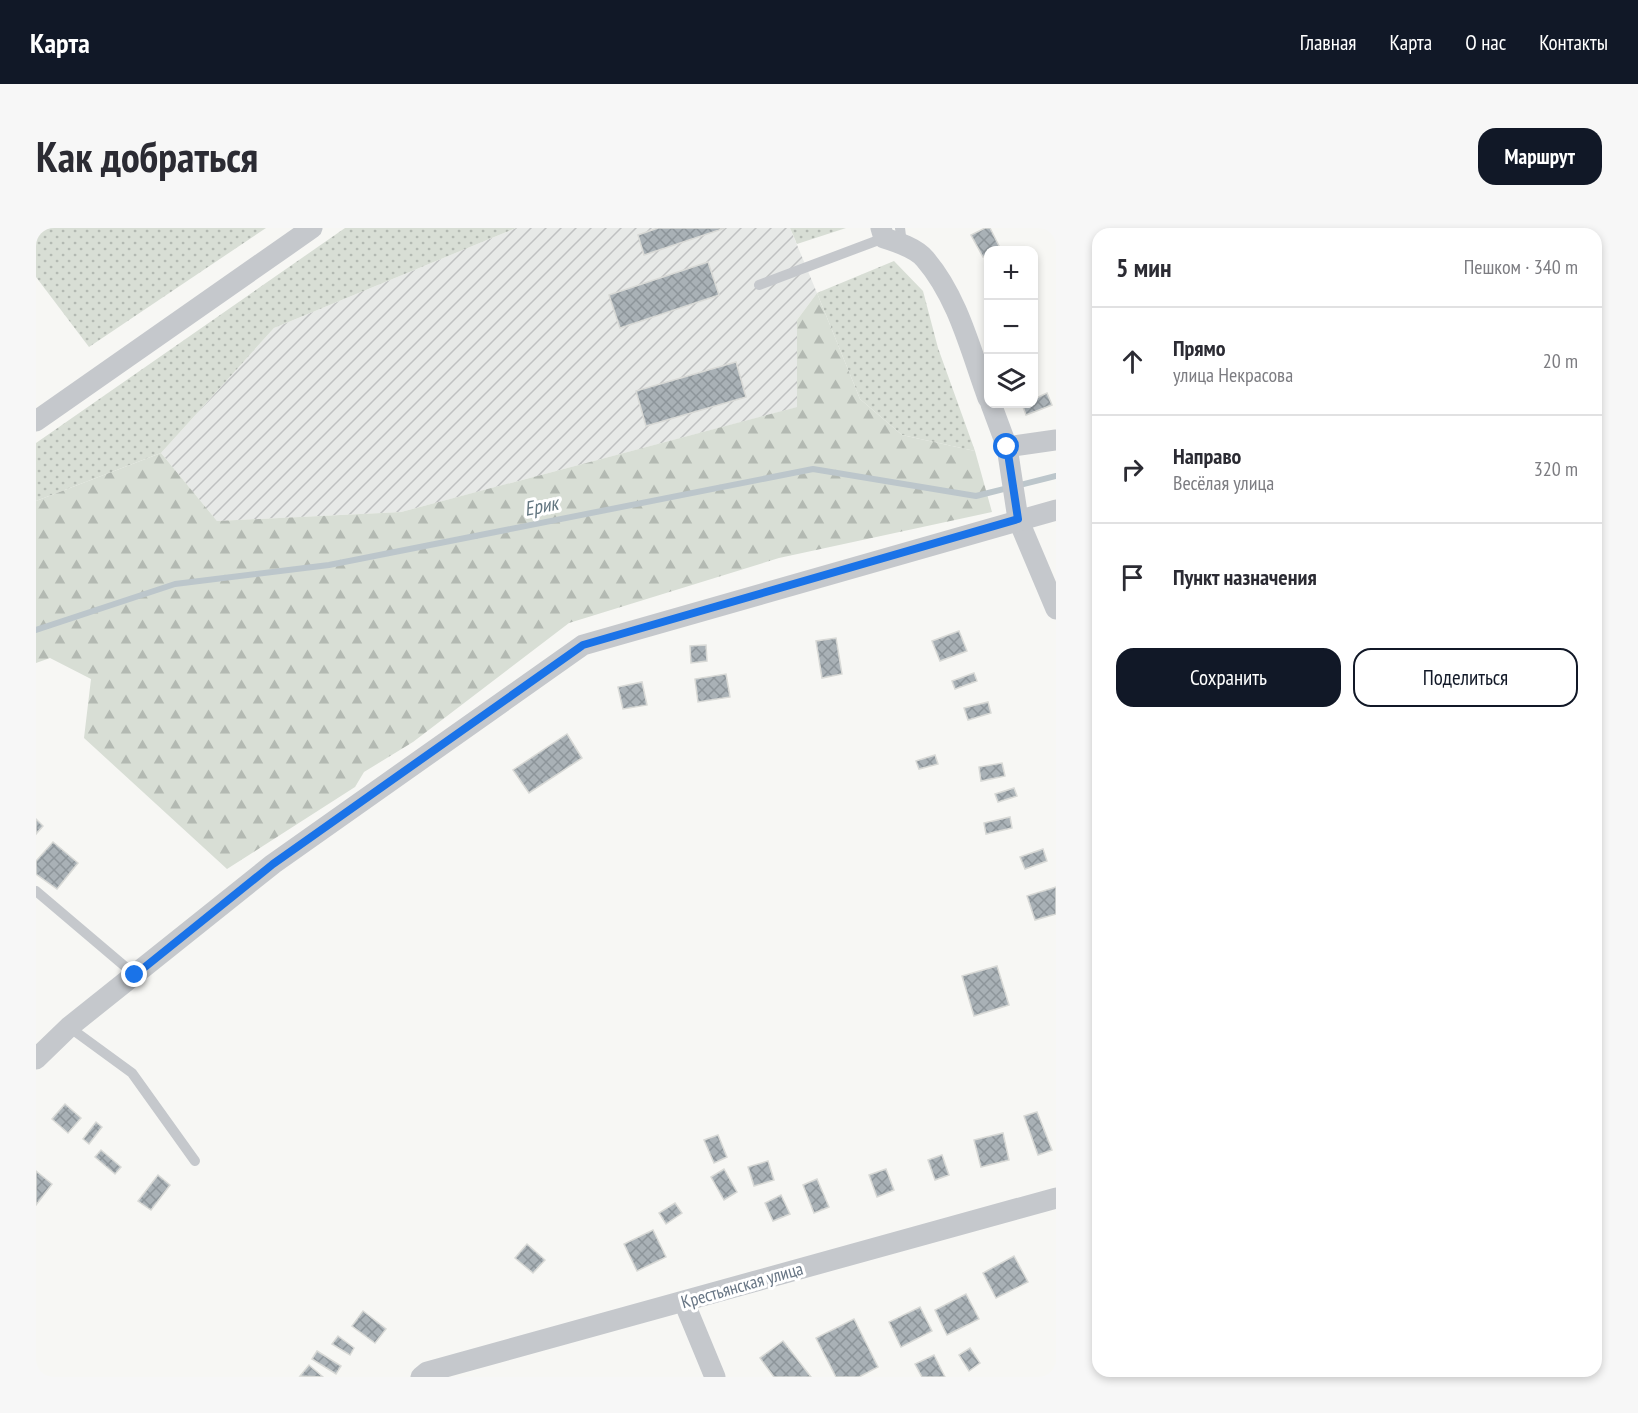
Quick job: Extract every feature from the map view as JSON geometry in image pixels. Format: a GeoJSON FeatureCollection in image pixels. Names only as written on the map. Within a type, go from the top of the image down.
{"type":"FeatureCollection","features":[{"type":"Feature","properties":{"kind":"street"},"geometry":{"type":"LineString","coordinates":[[36,421],[312,228]]}},
{"type":"Feature","properties":{"kind":"street"},"geometry":{"type":"LineString","coordinates":[[892,234],[924,257],[951,298],[984,387]]}},
{"type":"Feature","properties":{"kind":"street"},"geometry":{"type":"LineString","coordinates":[[992,408],[1007,447],[1018,519],[1056,609]]}},
{"type":"Feature","properties":{"kind":"street"},"geometry":{"type":"LineString","coordinates":[[1007,447],[1056,440]]}},
{"type":"Feature","properties":{"kind":"street"},"geometry":{"type":"LineString","coordinates":[[36,1059],[69,1027],[273,864],[583,645],[1056,510]]}},
{"type":"Feature","properties":{"kind":"street","name":"Крестьянская улица"},"geometry":{"type":"LineString","coordinates":[[424,1374],[1056,1197]]}},
{"type":"Feature","properties":{"kind":"street"},"geometry":{"type":"LineString","coordinates":[[684,1302],[715,1377]]}},
{"type":"Feature","properties":{"kind":"lane"},"geometry":{"type":"LineString","coordinates":[[759,285],[892,234]]}},
{"type":"Feature","properties":{"kind":"lane"},"geometry":{"type":"LineString","coordinates":[[36,891],[135,975]]}},
{"type":"Feature","properties":{"kind":"lane"},"geometry":{"type":"LineString","coordinates":[[69,1027],[132,1073],[195,1161]]}},
{"type":"Feature","properties":{"kind":"shaded area"},"geometry":{"type":"Polygon","coordinates":[[[516,228],[790,228],[817,293],[797,320],[798,407],[401,512],[217,521],[161,453],[274,328],[516,228]]]}},
{"type":"Feature","properties":{"kind":"green space"},"geometry":{"type":"Polygon","coordinates":[[[36,228],[266,228],[89,347],[36,277],[36,228]]]}},
{"type":"Feature","properties":{"kind":"green space"},"geometry":{"type":"Polygon","coordinates":[[[345,228],[516,228],[274,328],[161,453],[36,501],[36,443],[345,228]]]}},
{"type":"Feature","properties":{"kind":"green space"},"geometry":{"type":"Polygon","coordinates":[[[790,228],[846,228],[797,244],[790,228]]]}},
{"type":"Feature","properties":{"kind":"green space"},"geometry":{"type":"Polygon","coordinates":[[[894,261],[923,291],[938,348],[975,451],[902,435],[860,399],[817,293],[894,261]]]}},
{"type":"Feature","properties":{"kind":"green space"},"geometry":{"type":"Polygon","coordinates":[[[817,293],[860,399],[902,435],[975,451],[992,512],[779,558],[569,623],[413,742],[364,772],[355,787],[227,869],[84,738],[91,679],[50,658],[36,663],[36,501],[161,453],[217,521],[401,512],[797,407],[797,320],[817,293]]]}},
{"type":"Feature","properties":{"kind":"building"},"geometry":{"type":"Polygon","coordinates":[[[658,228],[725,228],[644,255],[638,235],[658,228]]]}},
{"type":"Feature","properties":{"kind":"building"},"geometry":{"type":"Polygon","coordinates":[[[990,228],[999,246],[984,246],[983,257],[971,235],[990,228]]]}},
{"type":"Feature","properties":{"kind":"building"},"geometry":{"type":"Polygon","coordinates":[[[708,262],[719,295],[620,328],[609,295],[708,262]]]}},
{"type":"Feature","properties":{"kind":"building"},"geometry":{"type":"Polygon","coordinates":[[[736,362],[746,397],[646,426],[636,391],[736,362]]]}},
{"type":"Feature","properties":{"kind":"building"},"geometry":{"type":"Polygon","coordinates":[[[1047,393],[1052,405],[1026,415],[1023,408],[1038,408],[1038,397],[1047,393]]]}},
{"type":"Feature","properties":{"kind":"building"},"geometry":{"type":"Polygon","coordinates":[[[959,631],[967,651],[940,661],[932,641],[959,631]]]}},
{"type":"Feature","properties":{"kind":"building"},"geometry":{"type":"Polygon","coordinates":[[[836,638],[842,674],[822,678],[816,641],[836,638]]]}},
{"type":"Feature","properties":{"kind":"building"},"geometry":{"type":"Polygon","coordinates":[[[706,645],[707,661],[691,663],[690,646],[706,645]]]}},
{"type":"Feature","properties":{"kind":"building"},"geometry":{"type":"Polygon","coordinates":[[[974,673],[977,681],[955,689],[952,681],[974,673]]]}},
{"type":"Feature","properties":{"kind":"building"},"geometry":{"type":"Polygon","coordinates":[[[726,674],[730,697],[698,702],[695,679],[726,674]]]}},
{"type":"Feature","properties":{"kind":"building"},"geometry":{"type":"Polygon","coordinates":[[[642,682],[647,705],[623,709],[618,687],[642,682]]]}},
{"type":"Feature","properties":{"kind":"building"},"geometry":{"type":"Polygon","coordinates":[[[988,702],[991,713],[968,720],[964,708],[988,702]]]}},
{"type":"Feature","properties":{"kind":"building"},"geometry":{"type":"Polygon","coordinates":[[[567,734],[582,758],[529,793],[513,770],[567,734]]]}},
{"type":"Feature","properties":{"kind":"building"},"geometry":{"type":"Polygon","coordinates":[[[935,755],[938,764],[919,769],[916,761],[935,755]]]}},
{"type":"Feature","properties":{"kind":"building"},"geometry":{"type":"Polygon","coordinates":[[[1002,763],[1005,776],[981,781],[979,767],[1002,763]]]}},
{"type":"Feature","properties":{"kind":"building"},"geometry":{"type":"Polygon","coordinates":[[[1014,788],[1017,796],[998,802],[995,794],[1014,788]]]}},
{"type":"Feature","properties":{"kind":"building"},"geometry":{"type":"Polygon","coordinates":[[[1010,817],[1012,828],[986,834],[984,823],[1010,817]]]}},
{"type":"Feature","properties":{"kind":"building"},"geometry":{"type":"Polygon","coordinates":[[[36,819],[43,826],[36,834],[36,819]]]}},
{"type":"Feature","properties":{"kind":"building"},"geometry":{"type":"Polygon","coordinates":[[[53,842],[78,863],[57,889],[36,874],[36,861],[53,842]]]}},
{"type":"Feature","properties":{"kind":"building"},"geometry":{"type":"Polygon","coordinates":[[[1043,849],[1047,861],[1025,869],[1020,857],[1043,849]]]}},
{"type":"Feature","properties":{"kind":"building"},"geometry":{"type":"Polygon","coordinates":[[[1056,887],[1056,914],[1035,920],[1027,896],[1056,887]]]}},
{"type":"Feature","properties":{"kind":"building"},"geometry":{"type":"Polygon","coordinates":[[[997,966],[1009,1005],[974,1016],[962,976],[997,966]]]}},
{"type":"Feature","properties":{"kind":"building"},"geometry":{"type":"Polygon","coordinates":[[[65,1104],[81,1118],[68,1133],[52,1119],[65,1104]]]}},
{"type":"Feature","properties":{"kind":"building"},"geometry":{"type":"Polygon","coordinates":[[[1037,1112],[1052,1150],[1038,1155],[1024,1116],[1037,1112]]]}},
{"type":"Feature","properties":{"kind":"building"},"geometry":{"type":"Polygon","coordinates":[[[96,1122],[102,1127],[89,1144],[83,1139],[96,1122]]]}},
{"type":"Feature","properties":{"kind":"building"},"geometry":{"type":"Polygon","coordinates":[[[1003,1133],[1009,1160],[981,1167],[974,1140],[1003,1133]]]}},
{"type":"Feature","properties":{"kind":"building"},"geometry":{"type":"Polygon","coordinates":[[[718,1135],[727,1157],[714,1163],[704,1140],[718,1135]]]}},
{"type":"Feature","properties":{"kind":"building"},"geometry":{"type":"Polygon","coordinates":[[[101,1150],[121,1167],[115,1174],[95,1157],[101,1150]]]}},
{"type":"Feature","properties":{"kind":"building"},"geometry":{"type":"Polygon","coordinates":[[[942,1155],[949,1175],[935,1180],[928,1160],[942,1155]]]}},
{"type":"Feature","properties":{"kind":"building"},"geometry":{"type":"Polygon","coordinates":[[[768,1161],[774,1180],[754,1186],[748,1167],[768,1161]]]}},
{"type":"Feature","properties":{"kind":"building"},"geometry":{"type":"Polygon","coordinates":[[[724,1169],[737,1192],[724,1200],[711,1177],[724,1169]]]}},
{"type":"Feature","properties":{"kind":"building"},"geometry":{"type":"Polygon","coordinates":[[[886,1169],[894,1190],[877,1197],[869,1175],[886,1169]]]}},
{"type":"Feature","properties":{"kind":"building"},"geometry":{"type":"Polygon","coordinates":[[[36,1171],[52,1184],[36,1205],[36,1171]]]}},
{"type":"Feature","properties":{"kind":"building"},"geometry":{"type":"Polygon","coordinates":[[[158,1175],[170,1185],[151,1210],[138,1201],[158,1175]]]}},
{"type":"Feature","properties":{"kind":"building"},"geometry":{"type":"Polygon","coordinates":[[[817,1179],[829,1207],[814,1213],[803,1185],[817,1179]]]}},
{"type":"Feature","properties":{"kind":"building"},"geometry":{"type":"Polygon","coordinates":[[[781,1195],[790,1214],[773,1221],[765,1203],[781,1195]]]}},
{"type":"Feature","properties":{"kind":"building"},"geometry":{"type":"Polygon","coordinates":[[[675,1203],[682,1213],[666,1224],[659,1213],[675,1203]]]}},
{"type":"Feature","properties":{"kind":"building"},"geometry":{"type":"Polygon","coordinates":[[[653,1230],[666,1257],[637,1271],[624,1244],[653,1230]]]}},
{"type":"Feature","properties":{"kind":"building"},"geometry":{"type":"Polygon","coordinates":[[[527,1244],[545,1260],[533,1273],[515,1258],[527,1244]]]}},
{"type":"Feature","properties":{"kind":"building"},"geometry":{"type":"Polygon","coordinates":[[[1014,1256],[1028,1282],[996,1298],[983,1273],[1014,1256]]]}},
{"type":"Feature","properties":{"kind":"building"},"geometry":{"type":"Polygon","coordinates":[[[966,1294],[979,1319],[947,1335],[935,1310],[966,1294]]]}},
{"type":"Feature","properties":{"kind":"building"},"geometry":{"type":"Polygon","coordinates":[[[920,1307],[932,1331],[901,1347],[889,1322],[920,1307]]]}},
{"type":"Feature","properties":{"kind":"building"},"geometry":{"type":"Polygon","coordinates":[[[363,1311],[386,1329],[375,1343],[352,1326],[363,1311]]]}},
{"type":"Feature","properties":{"kind":"building"},"geometry":{"type":"Polygon","coordinates":[[[854,1319],[878,1367],[859,1377],[836,1377],[816,1338],[854,1319]]]}},
{"type":"Feature","properties":{"kind":"building"},"geometry":{"type":"Polygon","coordinates":[[[338,1336],[354,1348],[350,1355],[332,1344],[338,1336]]]}},
{"type":"Feature","properties":{"kind":"building"},"geometry":{"type":"Polygon","coordinates":[[[783,1341],[811,1377],[774,1377],[760,1358],[783,1341]]]}},
{"type":"Feature","properties":{"kind":"building"},"geometry":{"type":"Polygon","coordinates":[[[970,1348],[980,1363],[969,1371],[959,1355],[970,1348]]]}},
{"type":"Feature","properties":{"kind":"building"},"geometry":{"type":"Polygon","coordinates":[[[317,1351],[341,1366],[336,1374],[312,1359],[317,1351]]]}},
{"type":"Feature","properties":{"kind":"building"},"geometry":{"type":"Polygon","coordinates":[[[934,1355],[945,1377],[922,1377],[915,1364],[934,1355]]]}},
{"type":"Feature","properties":{"kind":"building"},"geometry":{"type":"Polygon","coordinates":[[[309,1365],[323,1377],[300,1376],[309,1365]]]}},
{"type":"Feature","properties":{"kind":"waterway","name":"Ерик"},"geometry":{"type":"LineString","coordinates":[[36,630],[175,584],[329,565],[813,469],[976,496],[1056,476]]}},
{"type":"Feature","properties":{"kind":"route"},"geometry":{"type":"LineString","coordinates":[[135,975],[273,864],[583,645],[1018,519],[1007,447]]}}]}
